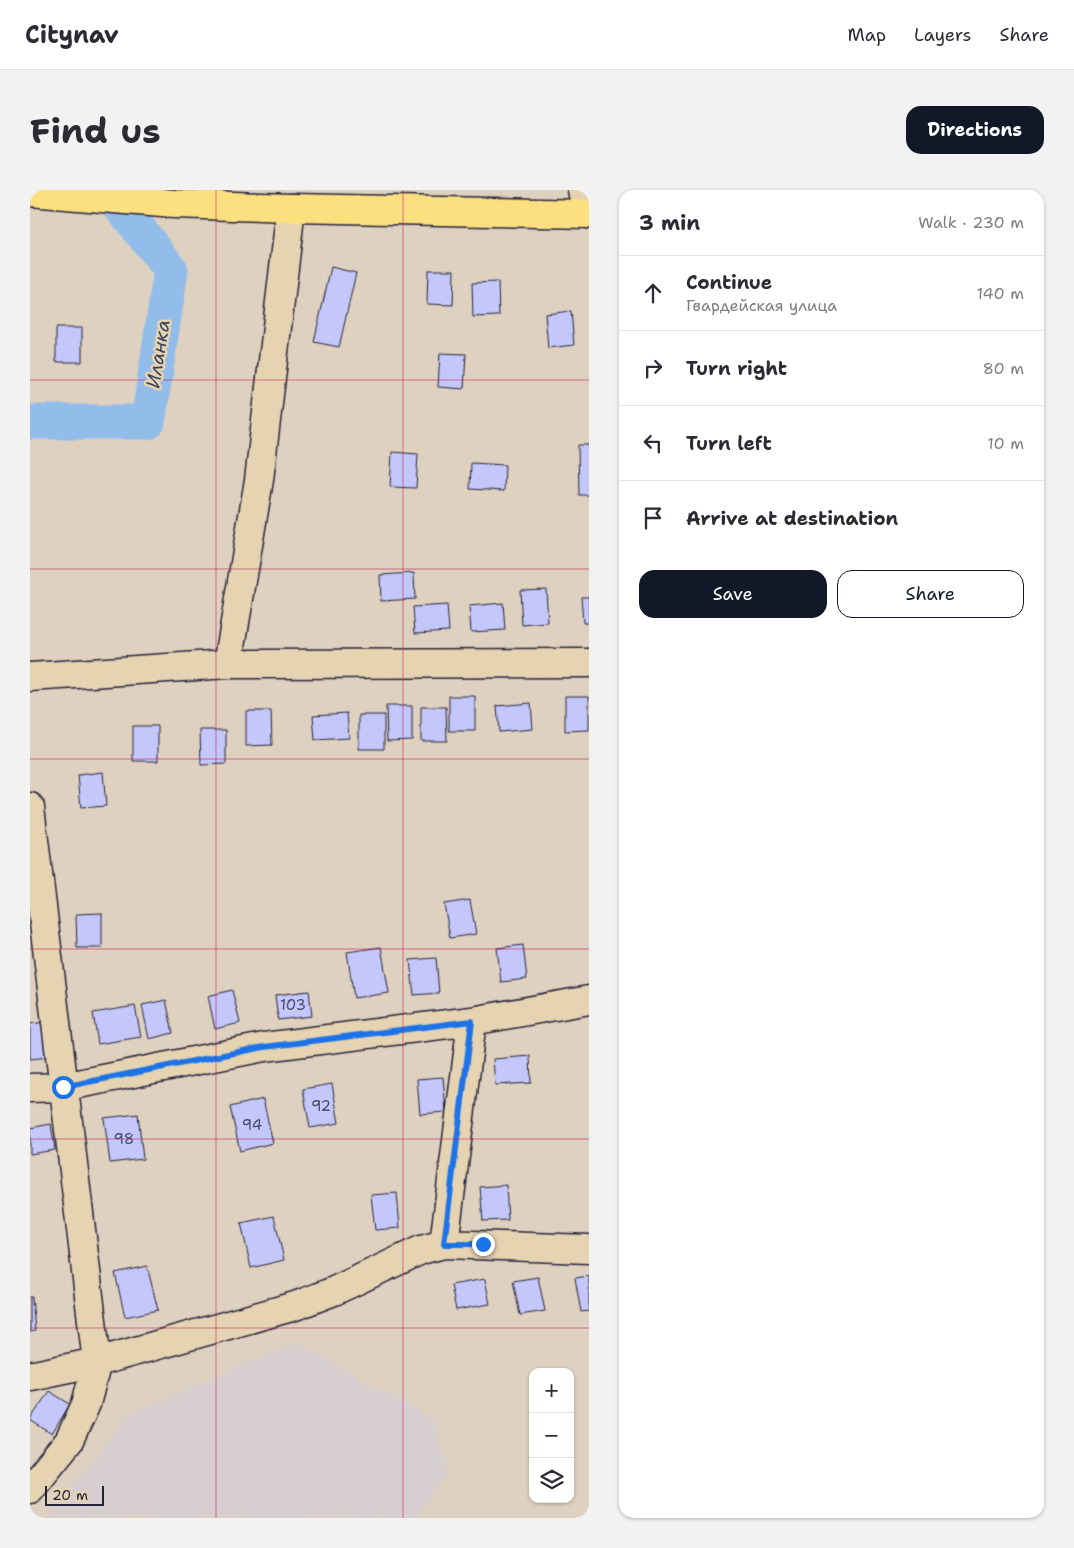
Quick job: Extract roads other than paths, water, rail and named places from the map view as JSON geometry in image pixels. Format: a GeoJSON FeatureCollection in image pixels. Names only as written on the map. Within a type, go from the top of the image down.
{"type":"FeatureCollection","features":[{"type":"Feature","properties":{"kind":"main road"},"geometry":{"type":"LineString","coordinates":[[30,192],[168,198],[291,208],[586,206]]}},
{"type":"Feature","properties":{"kind":"street"},"geometry":{"type":"LineString","coordinates":[[228,664],[259,480],[291,208]]}},
{"type":"Feature","properties":{"kind":"street"},"geometry":{"type":"LineString","coordinates":[[30,677],[228,664],[589,663]]}},
{"type":"Feature","properties":{"kind":"street"},"geometry":{"type":"LineString","coordinates":[[30,807],[97,1362],[86,1404],[68,1441],[30,1489]]}},
{"type":"Feature","properties":{"kind":"street"},"geometry":{"type":"LineString","coordinates":[[30,1088],[63,1087],[264,1047],[472,1021],[589,1000]]}},
{"type":"Feature","properties":{"kind":"street"},"geometry":{"type":"LineString","coordinates":[[444,1244],[472,1021]]}},
{"type":"Feature","properties":{"kind":"street"},"geometry":{"type":"LineString","coordinates":[[30,1376],[97,1362],[295,1306],[334,1291],[421,1250],[444,1244],[589,1249]]}},
{"type":"Feature","properties":{"kind":"waterway","name":"Иланка"},"geometry":{"type":"LineString","coordinates":[[30,422],[148,422],[171,270],[108,190]]}}]}
